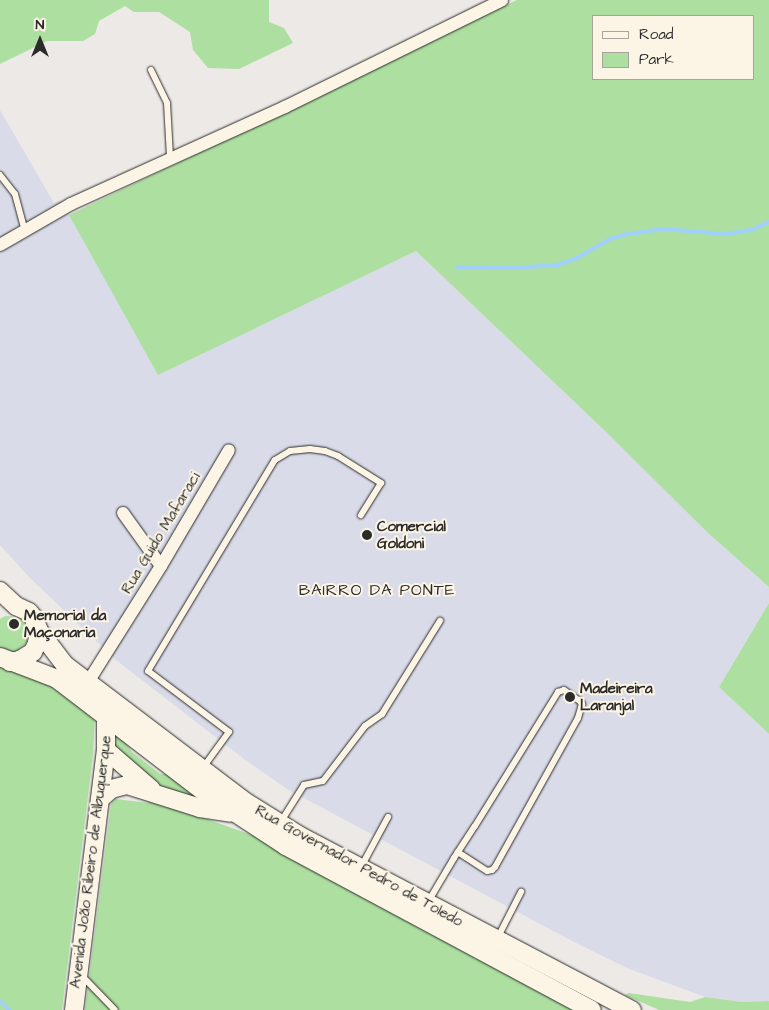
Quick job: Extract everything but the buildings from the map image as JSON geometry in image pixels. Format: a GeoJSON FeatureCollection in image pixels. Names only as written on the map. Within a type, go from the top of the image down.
{"type":"FeatureCollection","features":[{"type":"Feature","properties":{"kind":"main road","name":"Rua Governador Pedro de Toledo"},"geometry":{"type":"LineString","coordinates":[[0,591],[8,608],[29,612],[39,631],[64,665],[201,770],[280,824],[426,904],[632,1010]]}},
{"type":"Feature","properties":{"kind":"main road"},"geometry":{"type":"LineString","coordinates":[[5,659],[20,660],[32,652],[37,643],[39,631]]}},
{"type":"Feature","properties":{"kind":"main road","name":"Rua Governador Pedro de Toledo"},"geometry":{"type":"LineString","coordinates":[[5,659],[57,679],[235,814],[292,849],[592,1010]]}},
{"type":"Feature","properties":{"kind":"main road","name":"Avenida João Ribeiro de Albuquerque"},"geometry":{"type":"LineString","coordinates":[[74,1010],[106,750],[106,715]]}},
{"type":"Feature","properties":{"kind":"main road"},"geometry":{"type":"LineString","coordinates":[[106,750],[156,793]]}},
{"type":"Feature","properties":{"kind":"main road"},"geometry":{"type":"LineString","coordinates":[[100,799],[111,789],[123,785],[156,793],[200,808],[235,814]]}},
{"type":"Feature","properties":{"kind":"street"},"geometry":{"type":"LineString","coordinates":[[0,245],[70,204],[170,157],[286,107],[502,0]]}},
{"type":"Feature","properties":{"kind":"street","name":"Rua Guido Mafaraci"},"geometry":{"type":"LineString","coordinates":[[88,682],[161,566],[229,450]]}},
{"type":"Feature","properties":{"kind":"street"},"geometry":{"type":"LineString","coordinates":[[123,513],[161,566]]}},
{"type":"Feature","properties":{"kind":"lane"},"geometry":{"type":"LineString","coordinates":[[151,70],[167,104],[170,157]]}},
{"type":"Feature","properties":{"kind":"lane"},"geometry":{"type":"LineString","coordinates":[[0,176],[15,194],[25,232]]}},
{"type":"Feature","properties":{"kind":"lane"},"geometry":{"type":"LineString","coordinates":[[201,770],[229,732],[148,671],[275,460],[290,451],[310,449],[325,451],[338,456],[381,483],[361,515]]}},
{"type":"Feature","properties":{"kind":"lane"},"geometry":{"type":"LineString","coordinates":[[280,824],[301,789],[309,782],[323,781],[365,726],[382,714],[440,621]]}},
{"type":"Feature","properties":{"kind":"lane"},"geometry":{"type":"LineString","coordinates":[[426,904],[458,852],[558,692],[564,690],[580,701],[582,704],[578,718],[495,867],[488,871],[458,852]]}},
{"type":"Feature","properties":{"kind":"lane"},"geometry":{"type":"LineString","coordinates":[[360,868],[388,817]]}},
{"type":"Feature","properties":{"kind":"lane"},"geometry":{"type":"LineString","coordinates":[[496,940],[521,892]]}},
{"type":"Feature","properties":{"kind":"lane"},"geometry":{"type":"LineString","coordinates":[[78,972],[88,985],[115,1010]]}},
{"type":"Feature","properties":{"kind":"shaded area"},"geometry":{"type":"Polygon","coordinates":[[[0,110],[54,203],[61,200],[158,374],[416,251],[605,431],[708,533],[769,587],[769,603],[719,687],[769,734],[769,1001],[742,1002],[705,997],[627,968],[572,941],[287,789],[244,759],[116,660],[29,577],[0,545],[0,110]]]}},
{"type":"Feature","properties":{"kind":"green space"},"geometry":{"type":"Polygon","coordinates":[[[0,0],[269,0],[269,22],[284,28],[293,43],[239,69],[208,68],[193,50],[190,32],[159,12],[134,12],[125,6],[99,21],[95,34],[83,41],[47,41],[0,64],[0,0]]]}},
{"type":"Feature","properties":{"kind":"green space"},"geometry":{"type":"Polygon","coordinates":[[[517,0],[769,0],[769,587],[708,533],[605,431],[416,251],[158,375],[69,215],[517,0]]]}},
{"type":"Feature","properties":{"kind":"green space"},"geometry":{"type":"Polygon","coordinates":[[[769,603],[769,734],[719,687],[769,603]]]}},
{"type":"Feature","properties":{"kind":"green space"},"geometry":{"type":"Polygon","coordinates":[[[5,616],[19,617],[29,627],[28,642],[17,651],[8,652],[0,648],[0,619],[5,616]]]}},
{"type":"Feature","properties":{"kind":"green space"},"geometry":{"type":"Polygon","coordinates":[[[0,666],[44,682],[66,697],[73,696],[95,715],[93,755],[62,1010],[0,1010],[0,666]]]}},
{"type":"Feature","properties":{"kind":"green space"},"geometry":{"type":"Polygon","coordinates":[[[113,732],[124,740],[132,752],[160,774],[167,774],[203,802],[162,787],[119,755],[115,749],[113,732]]]}},
{"type":"Feature","properties":{"kind":"green space"},"geometry":{"type":"Polygon","coordinates":[[[142,796],[266,840],[582,1010],[85,1010],[111,804],[115,799],[149,803],[142,796]]]}},
{"type":"Feature","properties":{"kind":"green space"},"geometry":{"type":"Polygon","coordinates":[[[629,993],[690,1002],[705,997],[742,1002],[769,1001],[769,1010],[659,1010],[625,995],[629,993]]]}},
{"type":"Feature","properties":{"kind":"waterway"},"geometry":{"type":"LineString","coordinates":[[457,267],[512,268],[557,265],[577,258],[610,239],[628,234],[665,229],[725,234],[751,230],[769,222]]}},
{"type":"Feature","properties":{"kind":"waterway"},"geometry":{"type":"LineString","coordinates":[[0,1001],[9,1010]]}},
{"type":"Feature","properties":{"kind":"place","name":"Comercial Goldoni"},"geometry":{"type":"Point","coordinates":[367,535]}},
{"type":"Feature","properties":{"kind":"place","name":"Memorial da Maçonaria"},"geometry":{"type":"Point","coordinates":[14,624]}},
{"type":"Feature","properties":{"kind":"place","name":"Madeireira Laranjal"},"geometry":{"type":"Point","coordinates":[570,697]}},
{"type":"Feature","properties":{"kind":"district","name":"BAIRRO DA PONTE"},"geometry":{"type":"Point","coordinates":[377,590]}}]}
